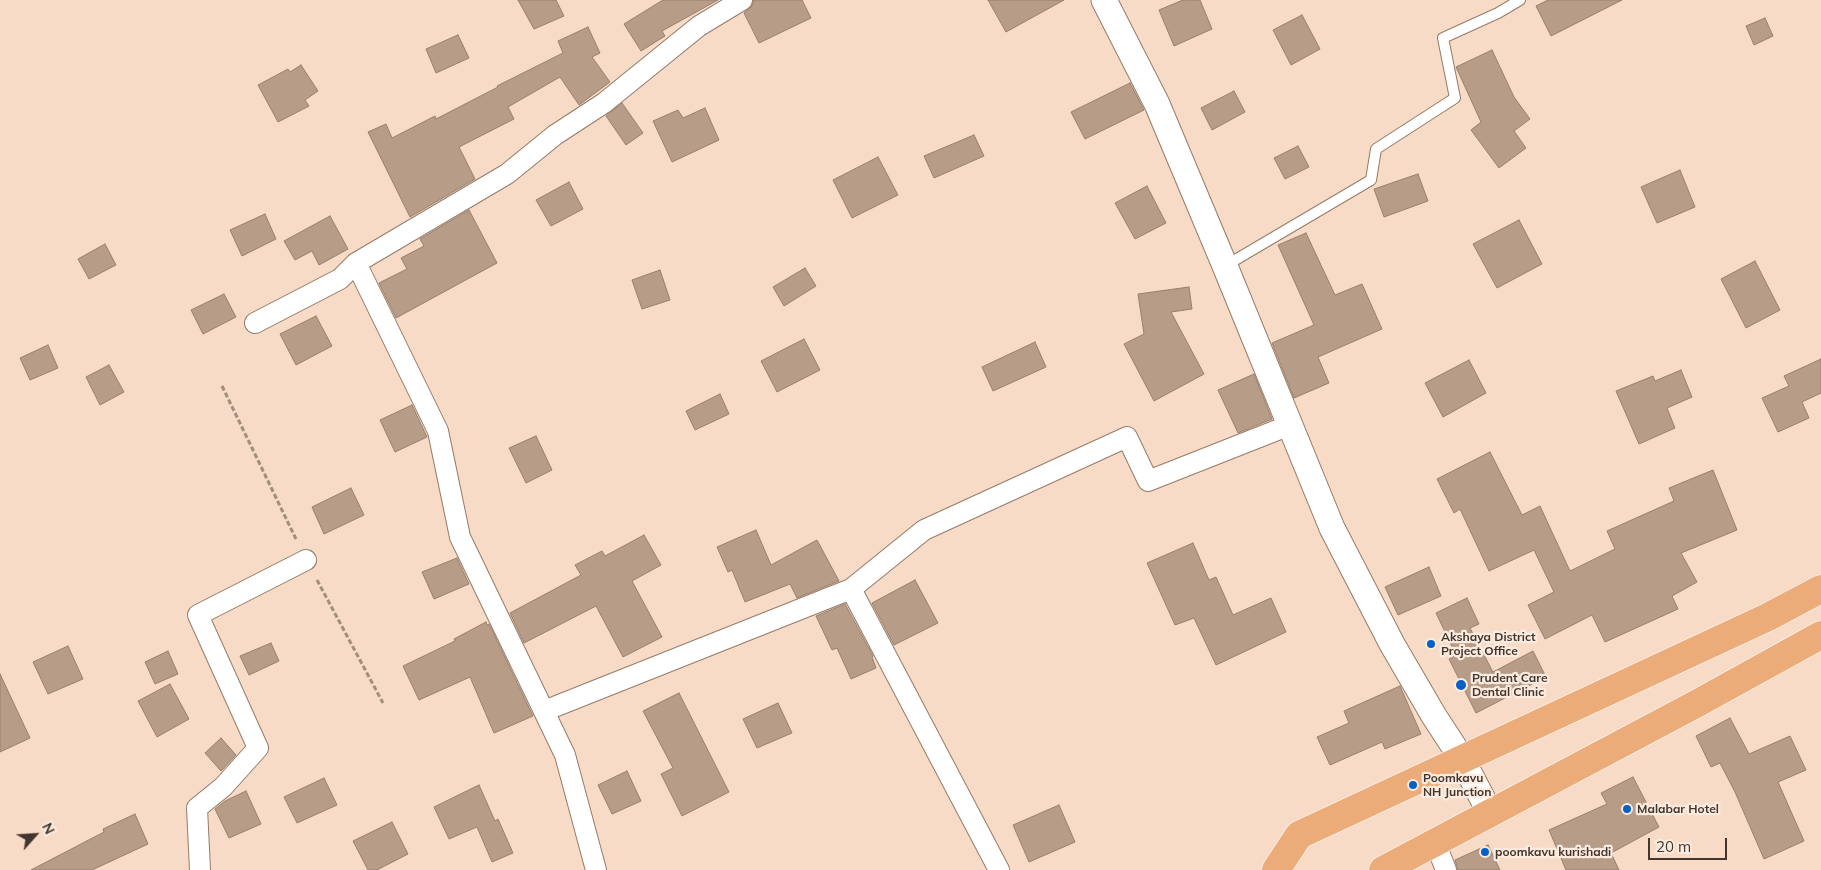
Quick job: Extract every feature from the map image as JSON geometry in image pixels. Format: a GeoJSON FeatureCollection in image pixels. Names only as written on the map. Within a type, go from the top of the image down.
{"type":"FeatureCollection","features":[{"type":"Feature","properties":{"kind":"highway"},"geometry":{"type":"LineString","coordinates":[[1276,870],[1299,835],[1768,618],[1821,589]]}},
{"type":"Feature","properties":{"kind":"highway"},"geometry":{"type":"LineString","coordinates":[[1383,870],[1696,704],[1821,635]]}},
{"type":"Feature","properties":{"kind":"street"},"geometry":{"type":"LineString","coordinates":[[255,323],[340,279],[356,264],[507,174],[555,134],[604,102],[699,26],[742,0]]}},
{"type":"Feature","properties":{"kind":"street"},"geometry":{"type":"LineString","coordinates":[[1104,0],[1157,104],[1337,537],[1392,644],[1434,716],[1462,759],[1490,813]]}},
{"type":"Feature","properties":{"kind":"street"},"geometry":{"type":"LineString","coordinates":[[356,264],[438,431],[460,537],[565,755],[596,870]]}},
{"type":"Feature","properties":{"kind":"street"},"geometry":{"type":"LineString","coordinates":[[544,711],[851,589],[924,530],[1127,436],[1148,481],[1290,425]]}},
{"type":"Feature","properties":{"kind":"street"},"geometry":{"type":"LineString","coordinates":[[200,870],[197,808],[223,787],[258,748],[198,615],[306,560]]}},
{"type":"Feature","properties":{"kind":"street"},"geometry":{"type":"LineString","coordinates":[[851,589],[999,870]]}},
{"type":"Feature","properties":{"kind":"street"},"geometry":{"type":"LineString","coordinates":[[1436,842],[1446,870]]}},
{"type":"Feature","properties":{"kind":"lane"},"geometry":{"type":"LineString","coordinates":[[1225,266],[1371,180],[1376,149],[1455,98],[1443,38],[1498,13],[1520,0]]}},
{"type":"Feature","properties":{"kind":"building"},"geometry":{"type":"Polygon","coordinates":[[[518,0],[556,0],[564,16],[534,29],[518,0]]]}},
{"type":"Feature","properties":{"kind":"building"},"geometry":{"type":"Polygon","coordinates":[[[663,0],[718,0],[662,31],[665,36],[641,51],[624,24],[663,0]]]}},
{"type":"Feature","properties":{"kind":"building"},"geometry":{"type":"Polygon","coordinates":[[[754,0],[802,0],[811,18],[759,43],[744,13],[752,6],[754,0]]]}},
{"type":"Feature","properties":{"kind":"building"},"geometry":{"type":"Polygon","coordinates":[[[988,0],[1064,0],[1006,32],[988,0]]]}},
{"type":"Feature","properties":{"kind":"building"},"geometry":{"type":"Polygon","coordinates":[[[1183,0],[1200,0],[1212,29],[1174,46],[1159,10],[1183,0]]]}},
{"type":"Feature","properties":{"kind":"building"},"geometry":{"type":"Polygon","coordinates":[[[1548,0],[1622,0],[1551,36],[1536,6],[1548,0]]]}},
{"type":"Feature","properties":{"kind":"building"},"geometry":{"type":"Polygon","coordinates":[[[1302,15],[1320,49],[1291,65],[1273,30],[1302,15]]]}},
{"type":"Feature","properties":{"kind":"building"},"geometry":{"type":"Polygon","coordinates":[[[1765,18],[1773,36],[1754,45],[1746,26],[1765,18]]]}},
{"type":"Feature","properties":{"kind":"building"},"geometry":{"type":"Polygon","coordinates":[[[588,27],[600,53],[592,57],[610,82],[579,105],[560,77],[508,107],[514,119],[459,147],[475,179],[410,217],[368,132],[386,124],[392,138],[435,116],[436,119],[563,53],[558,41],[588,27]]]}},
{"type":"Feature","properties":{"kind":"building"},"geometry":{"type":"Polygon","coordinates":[[[458,35],[469,58],[436,73],[426,49],[458,35]]]}},
{"type":"Feature","properties":{"kind":"building"},"geometry":{"type":"Polygon","coordinates":[[[1492,50],[1514,97],[1530,119],[1514,131],[1526,148],[1499,168],[1471,130],[1481,122],[1456,67],[1492,50]]]}},
{"type":"Feature","properties":{"kind":"building"},"geometry":{"type":"Polygon","coordinates":[[[301,65],[318,91],[305,100],[309,106],[278,122],[258,85],[288,69],[290,72],[301,65]]]}},
{"type":"Feature","properties":{"kind":"building"},"geometry":{"type":"Polygon","coordinates":[[[1130,83],[1144,110],[1085,139],[1071,112],[1130,83]]]}},
{"type":"Feature","properties":{"kind":"building"},"geometry":{"type":"Polygon","coordinates":[[[1234,91],[1245,112],[1212,130],[1201,108],[1234,91]]]}},
{"type":"Feature","properties":{"kind":"building"},"geometry":{"type":"Polygon","coordinates":[[[622,103],[643,133],[626,145],[606,116],[622,103]]]}},
{"type":"Feature","properties":{"kind":"building"},"geometry":{"type":"Polygon","coordinates":[[[705,108],[719,140],[672,162],[653,121],[678,110],[683,118],[705,108]]]}},
{"type":"Feature","properties":{"kind":"building"},"geometry":{"type":"Polygon","coordinates":[[[974,135],[984,156],[934,178],[924,156],[974,135]]]}},
{"type":"Feature","properties":{"kind":"building"},"geometry":{"type":"Polygon","coordinates":[[[1298,146],[1309,167],[1285,179],[1274,158],[1298,146]]]}},
{"type":"Feature","properties":{"kind":"building"},"geometry":{"type":"Polygon","coordinates":[[[878,157],[898,195],[852,218],[833,180],[878,157]]]}},
{"type":"Feature","properties":{"kind":"building"},"geometry":{"type":"Polygon","coordinates":[[[1680,170],[1695,207],[1657,223],[1641,187],[1680,170]]]}},
{"type":"Feature","properties":{"kind":"building"},"geometry":{"type":"Polygon","coordinates":[[[1418,174],[1428,201],[1384,217],[1374,189],[1418,174]]]}},
{"type":"Feature","properties":{"kind":"building"},"geometry":{"type":"Polygon","coordinates":[[[569,182],[583,209],[551,226],[536,200],[569,182]]]}},
{"type":"Feature","properties":{"kind":"building"},"geometry":{"type":"Polygon","coordinates":[[[1147,186],[1166,223],[1135,239],[1115,203],[1147,186]]]}},
{"type":"Feature","properties":{"kind":"building"},"geometry":{"type":"Polygon","coordinates":[[[469,210],[497,263],[396,318],[379,283],[407,269],[401,258],[424,246],[420,239],[469,210]]]}},
{"type":"Feature","properties":{"kind":"building"},"geometry":{"type":"Polygon","coordinates":[[[265,214],[276,239],[242,256],[230,230],[265,214]]]}},
{"type":"Feature","properties":{"kind":"building"},"geometry":{"type":"Polygon","coordinates":[[[330,216],[348,249],[319,265],[312,251],[295,260],[284,241],[330,216]]]}},
{"type":"Feature","properties":{"kind":"building"},"geometry":{"type":"Polygon","coordinates":[[[1519,220],[1542,264],[1497,288],[1473,244],[1519,220]]]}},
{"type":"Feature","properties":{"kind":"building"},"geometry":{"type":"Polygon","coordinates":[[[1306,233],[1335,295],[1362,284],[1382,329],[1318,357],[1329,383],[1294,398],[1272,343],[1314,325],[1278,245],[1306,233]]]}},
{"type":"Feature","properties":{"kind":"building"},"geometry":{"type":"Polygon","coordinates":[[[105,244],[116,265],[89,279],[78,259],[105,244]]]}},
{"type":"Feature","properties":{"kind":"building"},"geometry":{"type":"Polygon","coordinates":[[[1755,261],[1780,310],[1746,328],[1721,279],[1755,261]]]}},
{"type":"Feature","properties":{"kind":"building"},"geometry":{"type":"Polygon","coordinates":[[[805,268],[816,286],[784,306],[773,287],[805,268]]]}},
{"type":"Feature","properties":{"kind":"building"},"geometry":{"type":"Polygon","coordinates":[[[660,270],[670,300],[642,309],[632,280],[660,270]]]}},
{"type":"Feature","properties":{"kind":"building"},"geometry":{"type":"Polygon","coordinates":[[[1189,287],[1192,309],[1171,312],[1204,374],[1154,401],[1124,344],[1144,334],[1138,294],[1189,287]]]}},
{"type":"Feature","properties":{"kind":"building"},"geometry":{"type":"Polygon","coordinates":[[[224,294],[236,317],[203,334],[191,310],[224,294]]]}},
{"type":"Feature","properties":{"kind":"building"},"geometry":{"type":"Polygon","coordinates":[[[316,316],[332,346],[296,365],[280,334],[316,316]]]}},
{"type":"Feature","properties":{"kind":"building"},"geometry":{"type":"Polygon","coordinates":[[[804,339],[820,370],[777,392],[761,361],[804,339]]]}},
{"type":"Feature","properties":{"kind":"building"},"geometry":{"type":"Polygon","coordinates":[[[1035,342],[1046,367],[993,391],[982,367],[1035,342]]]}},
{"type":"Feature","properties":{"kind":"building"},"geometry":{"type":"Polygon","coordinates":[[[48,345],[58,368],[30,380],[20,358],[48,345]]]}},
{"type":"Feature","properties":{"kind":"building"},"geometry":{"type":"Polygon","coordinates":[[[1821,359],[1821,393],[1802,402],[1809,418],[1778,432],[1762,398],[1789,386],[1784,376],[1821,359]]]}},
{"type":"Feature","properties":{"kind":"building"},"geometry":{"type":"Polygon","coordinates":[[[1469,360],[1486,393],[1443,417],[1425,383],[1469,360]]]}},
{"type":"Feature","properties":{"kind":"building"},"geometry":{"type":"Polygon","coordinates":[[[109,365],[124,392],[100,405],[86,377],[109,365]]]}},
{"type":"Feature","properties":{"kind":"building"},"geometry":{"type":"Polygon","coordinates":[[[1681,370],[1692,397],[1667,408],[1675,428],[1639,444],[1616,391],[1653,376],[1655,381],[1681,370]]]}},
{"type":"Feature","properties":{"kind":"building"},"geometry":{"type":"Polygon","coordinates":[[[1254,374],[1272,419],[1238,433],[1218,390],[1254,374]]]}},
{"type":"Feature","properties":{"kind":"building"},"geometry":{"type":"Polygon","coordinates":[[[720,394],[729,414],[695,430],[686,411],[720,394]]]}},
{"type":"Feature","properties":{"kind":"building"},"geometry":{"type":"Polygon","coordinates":[[[412,405],[427,437],[395,452],[380,420],[412,405]]]}},
{"type":"Feature","properties":{"kind":"building"},"geometry":{"type":"Polygon","coordinates":[[[536,436],[552,470],[526,483],[509,448],[536,436]]]}},
{"type":"Feature","properties":{"kind":"building"},"geometry":{"type":"Polygon","coordinates":[[[1490,452],[1522,515],[1540,506],[1570,571],[1615,549],[1607,531],[1674,501],[1669,488],[1713,470],[1737,530],[1681,553],[1697,582],[1672,596],[1678,609],[1605,642],[1592,615],[1545,639],[1528,605],[1554,592],[1534,550],[1489,571],[1460,509],[1454,513],[1437,479],[1490,452]]]}},
{"type":"Feature","properties":{"kind":"building"},"geometry":{"type":"Polygon","coordinates":[[[351,488],[364,515],[324,534],[312,507],[351,488]]]}},
{"type":"Feature","properties":{"kind":"building"},"geometry":{"type":"Polygon","coordinates":[[[756,530],[771,565],[817,540],[839,581],[797,598],[790,584],[745,602],[732,570],[728,572],[717,547],[756,530]]]}},
{"type":"Feature","properties":{"kind":"building"},"geometry":{"type":"Polygon","coordinates":[[[644,535],[661,565],[632,581],[662,637],[623,657],[596,606],[524,643],[510,613],[581,575],[575,565],[602,551],[605,556],[644,535]]]}},
{"type":"Feature","properties":{"kind":"building"},"geometry":{"type":"Polygon","coordinates":[[[1193,543],[1209,580],[1216,577],[1233,615],[1271,598],[1286,632],[1216,665],[1194,618],[1175,625],[1147,563],[1193,543]]]}},
{"type":"Feature","properties":{"kind":"building"},"geometry":{"type":"Polygon","coordinates":[[[457,558],[469,584],[434,599],[422,572],[457,558]]]}},
{"type":"Feature","properties":{"kind":"building"},"geometry":{"type":"Polygon","coordinates":[[[1429,567],[1441,596],[1398,615],[1385,587],[1429,567]]]}},
{"type":"Feature","properties":{"kind":"building"},"geometry":{"type":"Polygon","coordinates":[[[915,580],[938,623],[894,645],[872,603],[915,580]]]}},
{"type":"Feature","properties":{"kind":"building"},"geometry":{"type":"Polygon","coordinates":[[[1467,598],[1479,624],[1470,628],[1493,672],[1533,651],[1546,677],[1476,713],[1449,659],[1456,655],[1436,613],[1467,598]]]}},
{"type":"Feature","properties":{"kind":"building"},"geometry":{"type":"Polygon","coordinates":[[[845,604],[873,656],[876,668],[851,679],[837,648],[832,650],[816,616],[845,604]]]}},
{"type":"Feature","properties":{"kind":"building"},"geometry":{"type":"Polygon","coordinates":[[[486,622],[487,625],[489,624],[533,716],[494,733],[470,677],[419,700],[403,666],[455,641],[454,639],[486,622]]]}},
{"type":"Feature","properties":{"kind":"building"},"geometry":{"type":"Polygon","coordinates":[[[271,643],[279,661],[249,675],[240,656],[271,643]]]}},
{"type":"Feature","properties":{"kind":"building"},"geometry":{"type":"Polygon","coordinates":[[[68,646],[83,679],[48,694],[33,662],[68,646]]]}},
{"type":"Feature","properties":{"kind":"building"},"geometry":{"type":"Polygon","coordinates":[[[168,651],[178,674],[155,684],[145,662],[168,651]]]}},
{"type":"Feature","properties":{"kind":"building"},"geometry":{"type":"Polygon","coordinates":[[[0,674],[30,738],[0,752],[0,674]]]}},
{"type":"Feature","properties":{"kind":"building"},"geometry":{"type":"Polygon","coordinates":[[[170,684],[189,719],[157,737],[138,701],[170,684]]]}},
{"type":"Feature","properties":{"kind":"building"},"geometry":{"type":"Polygon","coordinates":[[[1400,686],[1421,734],[1385,749],[1382,742],[1330,765],[1317,737],[1349,723],[1344,711],[1400,686]]]}},
{"type":"Feature","properties":{"kind":"building"},"geometry":{"type":"Polygon","coordinates":[[[679,693],[729,792],[682,816],[661,774],[673,768],[643,711],[679,693]]]}},
{"type":"Feature","properties":{"kind":"building"},"geometry":{"type":"Polygon","coordinates":[[[778,703],[792,733],[757,748],[743,719],[778,703]]]}},
{"type":"Feature","properties":{"kind":"building"},"geometry":{"type":"Polygon","coordinates":[[[1730,718],[1749,754],[1790,736],[1806,770],[1778,782],[1804,841],[1764,859],[1735,792],[1720,763],[1711,767],[1696,736],[1730,718]]]}},
{"type":"Feature","properties":{"kind":"building"},"geometry":{"type":"Polygon","coordinates":[[[221,738],[236,755],[221,771],[205,753],[221,738]]]}},
{"type":"Feature","properties":{"kind":"building"},"geometry":{"type":"Polygon","coordinates":[[[627,771],[641,801],[612,814],[598,785],[627,771]]]}},
{"type":"Feature","properties":{"kind":"building"},"geometry":{"type":"Polygon","coordinates":[[[1633,777],[1659,827],[1611,853],[1619,870],[1566,870],[1549,830],[1607,804],[1601,793],[1633,777]]]}},
{"type":"Feature","properties":{"kind":"building"},"geometry":{"type":"Polygon","coordinates":[[[324,778],[337,805],[297,823],[284,797],[324,778]]]}},
{"type":"Feature","properties":{"kind":"building"},"geometry":{"type":"Polygon","coordinates":[[[479,785],[495,821],[498,819],[513,853],[492,862],[477,827],[449,839],[434,807],[479,785]]]}},
{"type":"Feature","properties":{"kind":"building"},"geometry":{"type":"Polygon","coordinates":[[[246,791],[261,824],[229,838],[215,809],[225,801],[246,791]]]}},
{"type":"Feature","properties":{"kind":"building"},"geometry":{"type":"Polygon","coordinates":[[[1059,805],[1075,842],[1029,862],[1013,825],[1059,805]]]}},
{"type":"Feature","properties":{"kind":"building"},"geometry":{"type":"Polygon","coordinates":[[[135,814],[148,844],[92,870],[31,870],[104,832],[103,829],[135,814]]]}},
{"type":"Feature","properties":{"kind":"building"},"geometry":{"type":"Polygon","coordinates":[[[392,822],[408,854],[377,870],[368,870],[353,841],[392,822]]]}},
{"type":"Feature","properties":{"kind":"building"},"geometry":{"type":"Polygon","coordinates":[[[1488,845],[1500,870],[1458,870],[1455,860],[1488,845]]]}},
{"type":"Feature","properties":{"kind":"place","name":"Akshaya District Project Office"},"geometry":{"type":"Point","coordinates":[1431,644]}},
{"type":"Feature","properties":{"kind":"place","name":"Prudent Care Dental Clinic"},"geometry":{"type":"Point","coordinates":[1461,685]}},
{"type":"Feature","properties":{"kind":"place","name":"Poomkavu NH Junction"},"geometry":{"type":"Point","coordinates":[1413,785]}},
{"type":"Feature","properties":{"kind":"place","name":"Malabar Hotel"},"geometry":{"type":"Point","coordinates":[1627,809]}},
{"type":"Feature","properties":{"kind":"place","name":"poomkavu kurishadi"},"geometry":{"type":"Point","coordinates":[1485,852]}}]}
